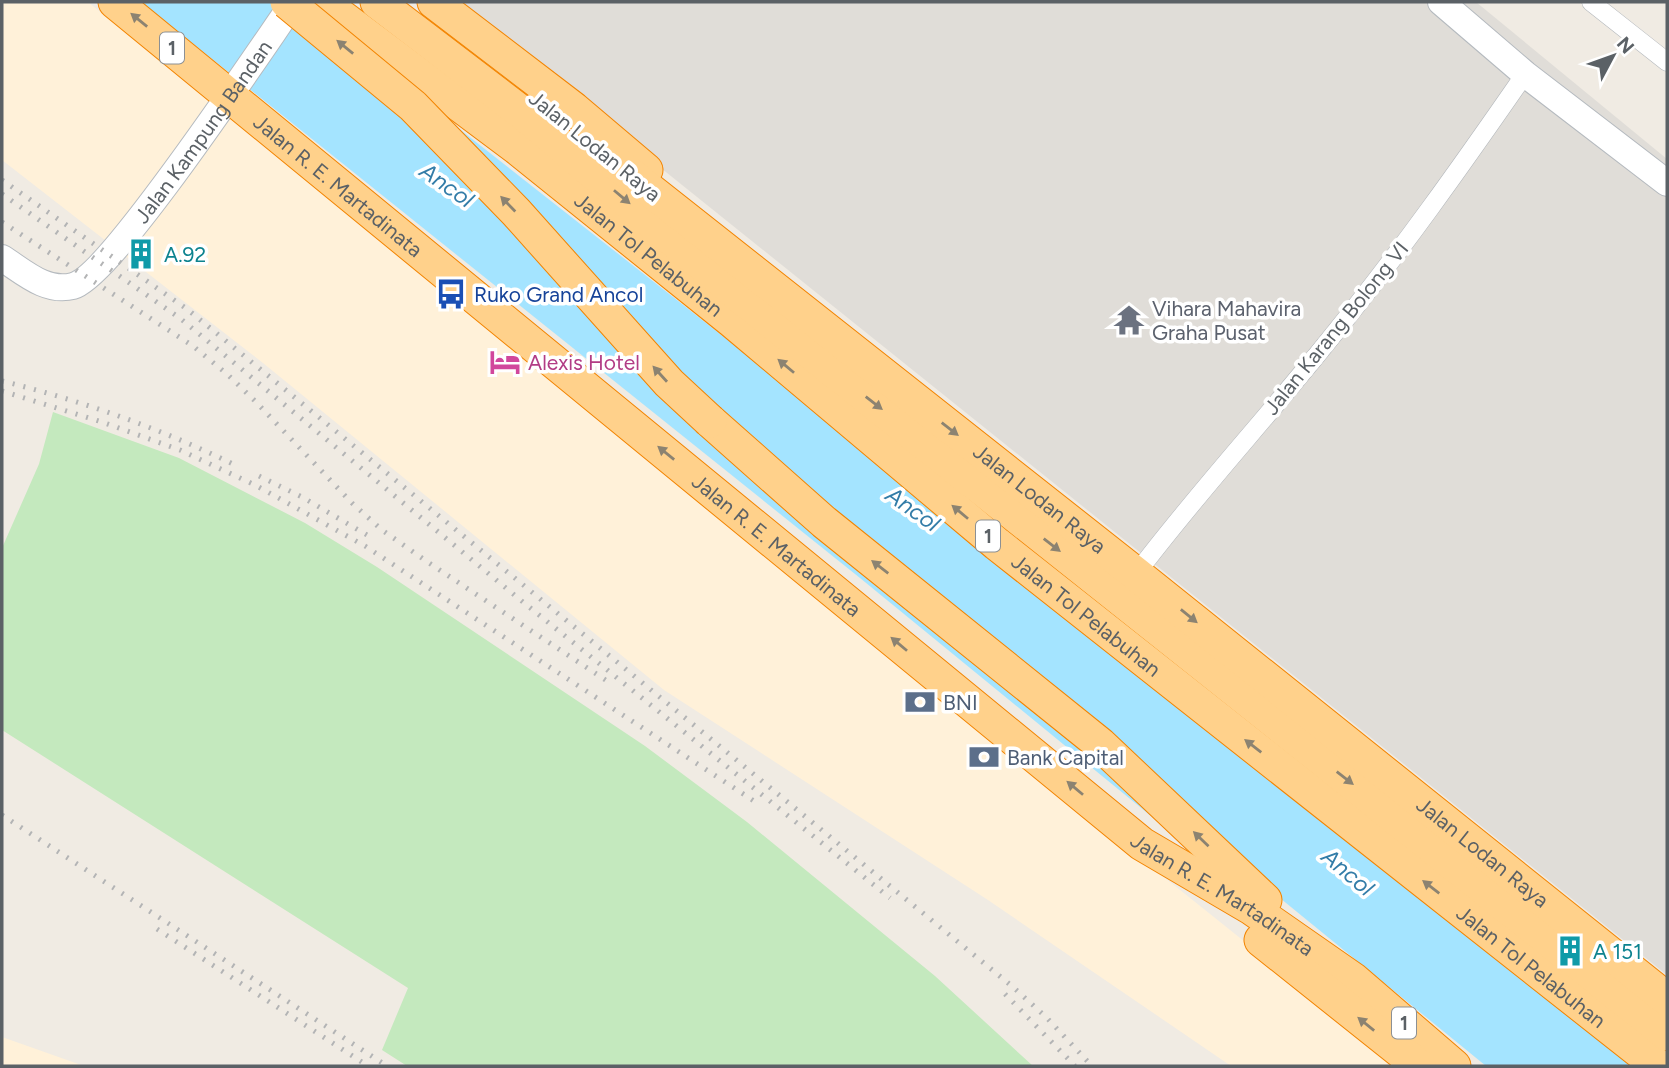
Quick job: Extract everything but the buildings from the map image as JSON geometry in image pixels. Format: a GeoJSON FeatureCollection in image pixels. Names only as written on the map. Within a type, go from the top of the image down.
{"type":"FeatureCollection","features":[{"type":"Feature","properties":{"kind":"highway","name":"Jalan R. E. Martadinata"},"geometry":{"type":"LineString","coordinates":[[115,2],[233,90],[1142,844],[1251,908],[1353,979],[1454,1066]]}},
{"type":"Feature","properties":{"kind":"highway"},"geometry":{"type":"LineString","coordinates":[[287,2],[413,106],[516,212],[669,383],[709,421],[824,522],[1100,744],[1353,979]]}},
{"type":"Feature","properties":{"kind":"highway","name":"Jalan Tol Pelabuhan"},"geometry":{"type":"LineString","coordinates":[[323,2],[517,148],[732,321],[998,544],[1658,1066]]}},
{"type":"Feature","properties":{"kind":"highway","name":"Jalan Tol Pelabuhan"},"geometry":{"type":"LineString","coordinates":[[377,2],[525,115],[748,303],[1667,1034]]}},
{"type":"Feature","properties":{"kind":"highway","name":"Jalan Lodan Raya"},"geometry":{"type":"LineString","coordinates":[[408,2],[547,107],[1667,999]]}},
{"type":"Feature","properties":{"kind":"highway"},"geometry":{"type":"LineString","coordinates":[[434,2],[574,109],[853,344],[897,385]]}},
{"type":"Feature","properties":{"kind":"highway"},"geometry":{"type":"LineString","coordinates":[[1142,844],[1419,1066]]}},
{"type":"Feature","properties":{"kind":"street","name":"Jalan Kampung Bandan"},"geometry":{"type":"LineString","coordinates":[[2,258],[41,283],[58,289],[77,285],[129,233],[294,2]]}},
{"type":"Feature","properties":{"kind":"street"},"geometry":{"type":"LineString","coordinates":[[1441,2],[1525,74],[1667,184]]}},
{"type":"Feature","properties":{"kind":"street"},"geometry":{"type":"LineString","coordinates":[[1591,2],[1667,62]]}},
{"type":"Feature","properties":{"kind":"street","name":"Jalan Karang Bolong VI"},"geometry":{"type":"LineString","coordinates":[[1136,574],[1167,533],[1340,327],[1443,194],[1525,74]]}},
{"type":"Feature","properties":{"kind":"shaded area"},"geometry":{"type":"Polygon","coordinates":[[[2,2],[88,2],[1135,854],[1400,1066],[1231,1066],[988,900],[664,690],[263,363],[2,160],[2,2]]]}},
{"type":"Feature","properties":{"kind":"shaded area"},"geometry":{"type":"Polygon","coordinates":[[[454,2],[1476,2],[1667,159],[1667,975],[454,2]]]}},
{"type":"Feature","properties":{"kind":"shaded area"},"geometry":{"type":"Polygon","coordinates":[[[2,1037],[84,1066],[2,1066],[2,1037]]]}},
{"type":"Feature","properties":{"kind":"green space"},"geometry":{"type":"Polygon","coordinates":[[[53,412],[179,458],[305,523],[377,567],[645,746],[747,822],[935,976],[1033,1066],[407,1066],[382,1050],[408,988],[2,730],[2,548],[39,464],[53,412]]]}},
{"type":"Feature","properties":{"kind":"water","name":"Ancol"},"geometry":{"type":"Polygon","coordinates":[[[141,2],[298,2],[935,503],[1639,1066],[1486,1066],[1275,894],[1162,825],[860,578],[141,2]]]}},
{"type":"Feature","properties":{"kind":"railway"},"geometry":{"type":"LineString","coordinates":[[2,180],[187,309],[1013,987],[1046,1017],[1092,1066]]}},
{"type":"Feature","properties":{"kind":"railway"},"geometry":{"type":"LineString","coordinates":[[2,194],[181,319],[518,598],[890,898]]}},
{"type":"Feature","properties":{"kind":"railway"},"geometry":{"type":"LineString","coordinates":[[2,222],[193,346],[256,402],[352,503],[382,530],[610,683]]}},
{"type":"Feature","properties":{"kind":"railway"},"geometry":{"type":"LineString","coordinates":[[2,381],[122,417],[237,466]]}},
{"type":"Feature","properties":{"kind":"railway"},"geometry":{"type":"LineString","coordinates":[[2,391],[180,450],[255,485],[365,546],[754,801]]}},
{"type":"Feature","properties":{"kind":"railway"},"geometry":{"type":"LineString","coordinates":[[259,476],[302,497],[367,535]]}},
{"type":"Feature","properties":{"kind":"railway"},"geometry":{"type":"LineString","coordinates":[[2,815],[387,1066]]}},
{"type":"Feature","properties":{"kind":"railway"},"geometry":{"type":"LineString","coordinates":[[157,929],[368,1066]]}},
{"type":"Feature","properties":{"kind":"railway"},"geometry":{"type":"LineString","coordinates":[[1005,994],[1075,1066]]}},
{"type":"Feature","properties":{"kind":"place","name":"A.92"},"geometry":{"type":"Point","coordinates":[141,254]}},
{"type":"Feature","properties":{"kind":"place","name":"Ruko Grand Ancol"},"geometry":{"type":"Point","coordinates":[451,294]}},
{"type":"Feature","properties":{"kind":"place","name":"Vihara Mahavira Graha Pusat"},"geometry":{"type":"Point","coordinates":[1129,320]}},
{"type":"Feature","properties":{"kind":"place","name":"Alexis Hotel"},"geometry":{"type":"Point","coordinates":[505,362]}},
{"type":"Feature","properties":{"kind":"place","name":"BNI"},"geometry":{"type":"Point","coordinates":[920,702]}},
{"type":"Feature","properties":{"kind":"place","name":"Bank Capital"},"geometry":{"type":"Point","coordinates":[984,757]}},
{"type":"Feature","properties":{"kind":"place","name":"A 151"},"geometry":{"type":"Point","coordinates":[1570,951]}}]}
